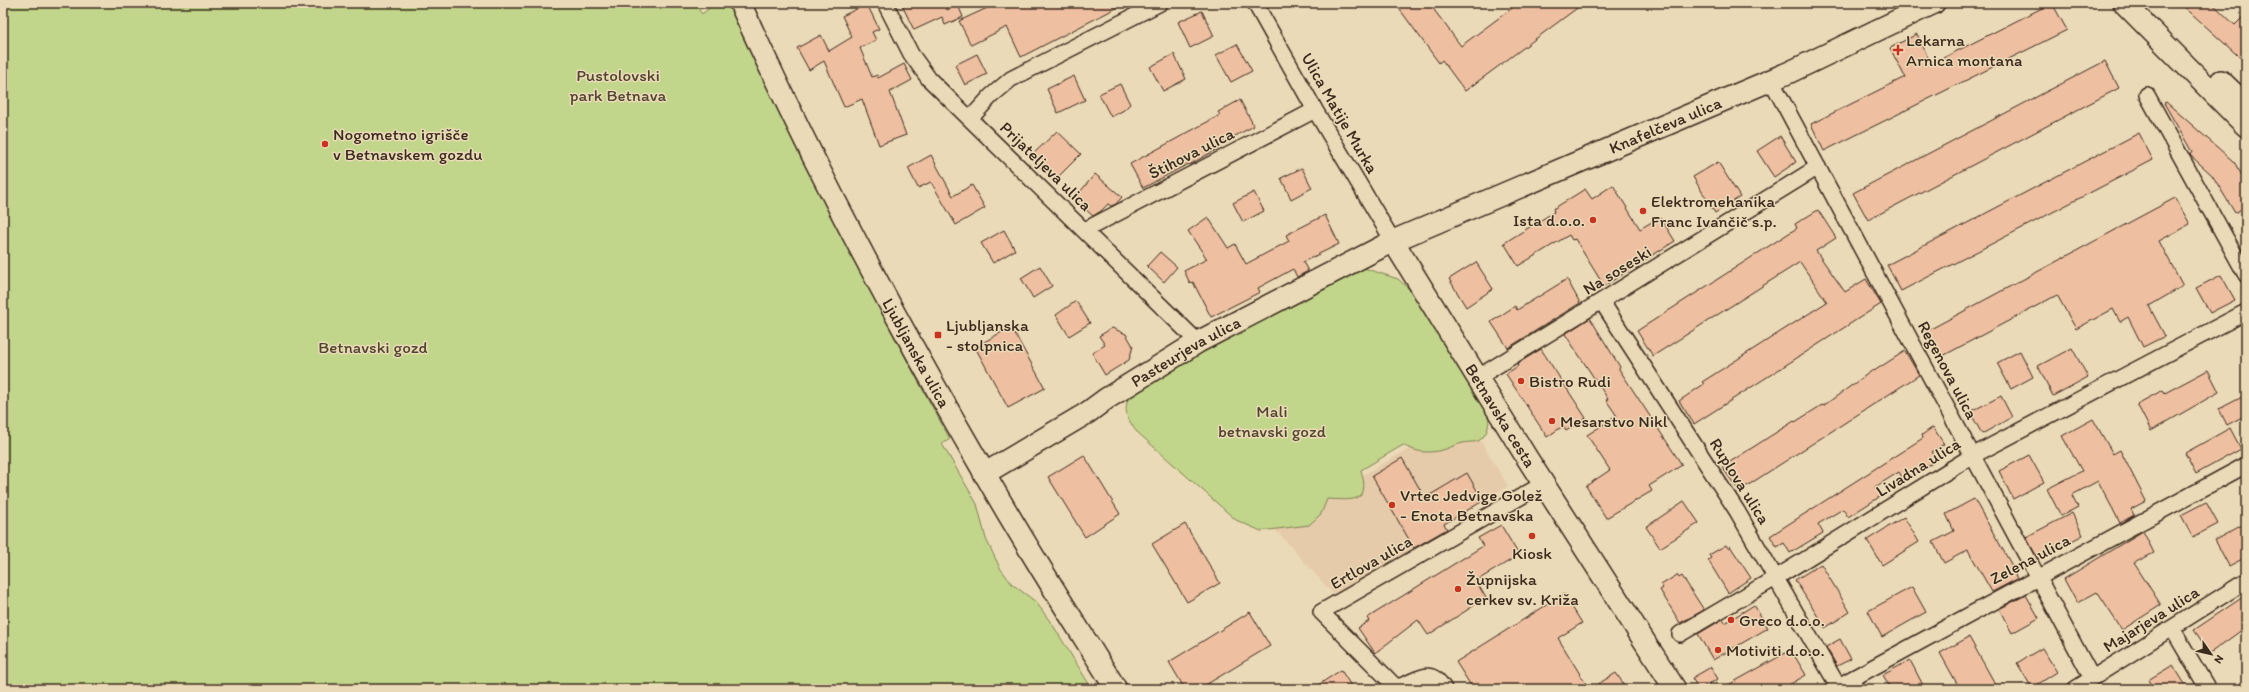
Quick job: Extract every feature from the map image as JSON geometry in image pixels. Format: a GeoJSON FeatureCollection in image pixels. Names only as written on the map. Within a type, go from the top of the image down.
{"type":"FeatureCollection","features":[{"type":"Feature","properties":{"kind":"street","name":"Ljubljanska ulica"},"geometry":{"type":"LineString","coordinates":[[740,3],[774,78],[827,187],[927,372],[984,474],[1116,689]]}},
{"type":"Feature","properties":{"kind":"street","name":"Prijateljeva ulica"},"geometry":{"type":"LineString","coordinates":[[885,3],[919,67],[970,119],[1198,342]]}},
{"type":"Feature","properties":{"kind":"street"},"geometry":{"type":"LineString","coordinates":[[970,119],[991,96],[1011,79],[1160,3]]}},
{"type":"Feature","properties":{"kind":"street","name":"Ulica Matije Murka"},"geometry":{"type":"LineString","coordinates":[[1255,3],[1315,110],[1393,241]]}},
{"type":"Feature","properties":{"kind":"street","name":"Knafelčeva ulica"},"geometry":{"type":"LineString","coordinates":[[1393,241],[1771,80],[1934,3]]}},
{"type":"Feature","properties":{"kind":"street"},"geometry":{"type":"LineString","coordinates":[[2124,3],[2246,126]]}},
{"type":"Feature","properties":{"kind":"street"},"geometry":{"type":"LineString","coordinates":[[2141,3],[2246,105]]}},
{"type":"Feature","properties":{"kind":"street","name":"Regenova ulica"},"geometry":{"type":"LineString","coordinates":[[1771,80],[2092,678]]}},
{"type":"Feature","properties":{"kind":"street"},"geometry":{"type":"LineString","coordinates":[[2147,95],[2246,275]]}},
{"type":"Feature","properties":{"kind":"street","name":"Štihova ulica"},"geometry":{"type":"LineString","coordinates":[[1085,230],[1315,110]]}},
{"type":"Feature","properties":{"kind":"street","name":"Na soseski"},"geometry":{"type":"LineString","coordinates":[[1477,378],[1818,167]]}},
{"type":"Feature","properties":{"kind":"street","name":"Pasteurjeva ulica"},"geometry":{"type":"LineString","coordinates":[[984,474],[1087,413],[1106,399],[1198,342],[1393,241]]}},
{"type":"Feature","properties":{"kind":"street","name":"Betnavska cesta"},"geometry":{"type":"LineString","coordinates":[[1393,241],[1543,484],[1674,689]]}},
{"type":"Feature","properties":{"kind":"street","name":"Ruplova ulica"},"geometry":{"type":"LineString","coordinates":[[1602,302],[1729,498],[1777,577],[1836,688]]}},
{"type":"Feature","properties":{"kind":"street","name":"Livadna ulica"},"geometry":{"type":"LineString","coordinates":[[1680,634],[1777,577],[1972,456],[2246,312]]}},
{"type":"Feature","properties":{"kind":"street","name":"Zelena ulica"},"geometry":{"type":"LineString","coordinates":[[1836,688],[2037,576],[2246,465]]}},
{"type":"Feature","properties":{"kind":"street","name":"Ertlova ulica"},"geometry":{"type":"LineString","coordinates":[[1394,688],[1322,612],[1543,484]]}},
{"type":"Feature","properties":{"kind":"street","name":"Majarjeva ulica"},"geometry":{"type":"LineString","coordinates":[[2075,689],[2246,581]]}},
{"type":"Feature","properties":{"kind":"street"},"geometry":{"type":"LineString","coordinates":[[2172,628],[2208,689]]}},
{"type":"Feature","properties":{"kind":"street"},"geometry":{"type":"LineString","coordinates":[[1394,688],[1403,686],[1420,677],[1427,676],[1434,678],[1444,689]]}},
{"type":"Feature","properties":{"kind":"shaded area","name":"Vrtec Jedvige Golež - Enota Betnavska"},"geometry":{"type":"Polygon","coordinates":[[[1466,417],[1508,486],[1444,524],[1447,529],[1334,595],[1272,526],[1466,417]]]}},
{"type":"Feature","properties":{"kind":"green space","name":"Betnavski gozd"},"geometry":{"type":"Polygon","coordinates":[[[3,3],[706,3],[699,10],[702,14],[716,3],[730,3],[809,168],[864,277],[920,386],[950,439],[942,444],[977,504],[986,539],[1000,568],[1012,584],[1036,602],[1054,627],[1092,689],[3,689],[3,3]]]}},
{"type":"Feature","properties":{"kind":"green space","name":"Mali betnavski gozd"},"geometry":{"type":"Polygon","coordinates":[[[1364,268],[1398,279],[1408,288],[1430,318],[1488,411],[1489,422],[1487,431],[1479,441],[1466,442],[1447,449],[1432,452],[1422,452],[1403,445],[1361,470],[1364,489],[1358,498],[1345,500],[1327,499],[1321,514],[1309,525],[1261,531],[1236,520],[1136,431],[1130,422],[1126,411],[1129,396],[1203,348],[1364,268]]]}},
{"type":"Feature","properties":{"kind":"building"},"geometry":{"type":"Polygon","coordinates":[[[901,3],[944,3],[947,10],[958,5],[963,17],[945,25],[942,17],[914,30],[901,3]]]}},
{"type":"Feature","properties":{"kind":"building"},"geometry":{"type":"Polygon","coordinates":[[[998,3],[1126,3],[1021,57],[1007,27],[971,45],[959,21],[998,3]]]}},
{"type":"Feature","properties":{"kind":"building"},"geometry":{"type":"Polygon","coordinates":[[[1395,3],[1429,3],[1461,46],[1519,3],[1584,3],[1465,91],[1442,60],[1439,63],[1395,3]]]}},
{"type":"Feature","properties":{"kind":"building"},"geometry":{"type":"Polygon","coordinates":[[[2052,3],[2067,30],[1824,151],[1811,124],[1905,77],[1890,48],[1917,34],[1931,64],[2052,3]]]}},
{"type":"Feature","properties":{"kind":"building"},"geometry":{"type":"Polygon","coordinates":[[[2180,3],[2212,3],[2235,25],[2246,14],[2246,63],[2180,3]]]}},
{"type":"Feature","properties":{"kind":"building"},"geometry":{"type":"Polygon","coordinates":[[[867,4],[879,29],[872,32],[876,40],[860,48],[872,77],[877,75],[878,78],[904,64],[912,80],[890,92],[906,135],[879,145],[862,99],[844,107],[824,61],[809,70],[797,48],[821,35],[829,51],[852,37],[842,16],[867,4]]]}},
{"type":"Feature","properties":{"kind":"building"},"geometry":{"type":"Polygon","coordinates":[[[1202,11],[1214,36],[1190,48],[1178,22],[1202,11]]]}},
{"type":"Feature","properties":{"kind":"building"},"geometry":{"type":"Polygon","coordinates":[[[1237,44],[1252,71],[1231,82],[1216,55],[1237,44]]]}},
{"type":"Feature","properties":{"kind":"building"},"geometry":{"type":"Polygon","coordinates":[[[977,54],[987,74],[965,85],[955,65],[977,54]]]}},
{"type":"Feature","properties":{"kind":"building"},"geometry":{"type":"Polygon","coordinates":[[[1174,54],[1186,79],[1163,91],[1150,67],[1174,54]]]}},
{"type":"Feature","properties":{"kind":"building"},"geometry":{"type":"Polygon","coordinates":[[[2105,61],[2119,88],[1868,220],[1853,193],[2105,61]]]}},
{"type":"Feature","properties":{"kind":"building"},"geometry":{"type":"Polygon","coordinates":[[[1074,76],[1085,100],[1058,113],[1047,89],[1074,76]]]}},
{"type":"Feature","properties":{"kind":"building"},"geometry":{"type":"Polygon","coordinates":[[[1120,84],[1130,104],[1124,110],[1111,117],[1099,94],[1120,84]]]}},
{"type":"Feature","properties":{"kind":"building"},"geometry":{"type":"Polygon","coordinates":[[[1240,100],[1254,126],[1218,145],[1219,148],[1189,165],[1188,164],[1143,188],[1130,164],[1220,115],[1218,112],[1240,100]]]}},
{"type":"Feature","properties":{"kind":"building"},"geometry":{"type":"Polygon","coordinates":[[[2166,102],[2234,162],[2246,182],[2246,206],[2235,213],[2212,175],[2190,155],[2192,152],[2164,103],[2166,102]]]}},
{"type":"Feature","properties":{"kind":"building"},"geometry":{"type":"Polygon","coordinates":[[[1057,131],[1081,154],[1054,181],[1030,157],[1057,131]]]}},
{"type":"Feature","properties":{"kind":"building"},"geometry":{"type":"Polygon","coordinates":[[[2139,133],[2153,160],[1901,291],[1887,265],[2139,133]]]}},
{"type":"Feature","properties":{"kind":"building"},"geometry":{"type":"Polygon","coordinates":[[[1780,136],[1796,162],[1774,177],[1757,151],[1780,136]]]}},
{"type":"Feature","properties":{"kind":"building"},"geometry":{"type":"Polygon","coordinates":[[[931,155],[953,196],[972,185],[985,208],[956,225],[931,182],[918,188],[908,168],[931,155]]]}},
{"type":"Feature","properties":{"kind":"building"},"geometry":{"type":"Polygon","coordinates":[[[1718,162],[1740,197],[1715,213],[1693,177],[1718,162]]]}},
{"type":"Feature","properties":{"kind":"building"},"geometry":{"type":"Polygon","coordinates":[[[1302,168],[1312,188],[1291,199],[1281,178],[1302,168]]]}},
{"type":"Feature","properties":{"kind":"building"},"geometry":{"type":"Polygon","coordinates":[[[1095,174],[1122,197],[1116,204],[1111,206],[1108,204],[1093,216],[1074,199],[1095,174]]]}},
{"type":"Feature","properties":{"kind":"building"},"geometry":{"type":"Polygon","coordinates":[[[1613,185],[1640,229],[1660,217],[1675,241],[1604,286],[1575,239],[1572,240],[1569,235],[1518,266],[1504,243],[1554,212],[1553,209],[1585,189],[1592,199],[1613,185]]]}},
{"type":"Feature","properties":{"kind":"building"},"geometry":{"type":"Polygon","coordinates":[[[1254,192],[1264,211],[1243,222],[1233,203],[1254,192]]]}},
{"type":"Feature","properties":{"kind":"building"},"geometry":{"type":"Polygon","coordinates":[[[2175,198],[2190,224],[2159,241],[2183,286],[2149,306],[2165,336],[2143,347],[2128,317],[2120,322],[2113,309],[2076,329],[2057,295],[1939,358],[1925,332],[2175,198]]]}},
{"type":"Feature","properties":{"kind":"building"},"geometry":{"type":"Polygon","coordinates":[[[1818,210],[1836,238],[1816,251],[1845,292],[1866,279],[1881,304],[1694,424],[1679,401],[1704,384],[1702,382],[1827,302],[1800,262],[1653,356],[1637,331],[1797,228],[1795,224],[1818,210]]]}},
{"type":"Feature","properties":{"kind":"building"},"geometry":{"type":"Polygon","coordinates":[[[1325,215],[1339,244],[1303,262],[1308,271],[1297,277],[1293,269],[1258,288],[1260,292],[1211,317],[1193,282],[1190,283],[1184,271],[1207,259],[1188,231],[1208,217],[1228,248],[1235,244],[1246,264],[1289,241],[1286,235],[1325,215]]]}},
{"type":"Feature","properties":{"kind":"building"},"geometry":{"type":"Polygon","coordinates":[[[1004,230],[1015,250],[993,263],[981,243],[1004,230]]]}},
{"type":"Feature","properties":{"kind":"building"},"geometry":{"type":"Polygon","coordinates":[[[1160,252],[1177,267],[1164,282],[1147,266],[1160,252]]]}},
{"type":"Feature","properties":{"kind":"building"},"geometry":{"type":"Polygon","coordinates":[[[1476,262],[1493,289],[1466,307],[1449,279],[1476,262]]]}},
{"type":"Feature","properties":{"kind":"building"},"geometry":{"type":"Polygon","coordinates":[[[1040,266],[1052,286],[1033,298],[1021,278],[1040,266]]]}},
{"type":"Feature","properties":{"kind":"building"},"geometry":{"type":"Polygon","coordinates":[[[2221,275],[2235,300],[2210,313],[2196,288],[2221,275]]]}},
{"type":"Feature","properties":{"kind":"building"},"geometry":{"type":"Polygon","coordinates":[[[1567,279],[1580,303],[1508,348],[1491,322],[1515,306],[1517,310],[1567,279]]]}},
{"type":"Feature","properties":{"kind":"building"},"geometry":{"type":"Polygon","coordinates":[[[1076,301],[1090,323],[1069,336],[1056,315],[1076,301]]]}},
{"type":"Feature","properties":{"kind":"building"},"geometry":{"type":"Polygon","coordinates":[[[1590,318],[1620,367],[1619,369],[1682,465],[1649,486],[1652,491],[1606,518],[1586,486],[1610,470],[1587,435],[1617,416],[1606,400],[1608,399],[1565,334],[1590,318]]]}},
{"type":"Feature","properties":{"kind":"building"},"geometry":{"type":"Polygon","coordinates":[[[1011,327],[1045,388],[1008,408],[975,347],[1011,327]]]}},
{"type":"Feature","properties":{"kind":"building"},"geometry":{"type":"Polygon","coordinates":[[[1112,328],[1126,334],[1133,346],[1129,360],[1105,375],[1092,353],[1105,345],[1099,336],[1112,328]]]}},
{"type":"Feature","properties":{"kind":"building"},"geometry":{"type":"Polygon","coordinates":[[[2072,348],[2088,377],[2053,396],[2038,366],[2072,348]]]}},
{"type":"Feature","properties":{"kind":"building"},"geometry":{"type":"Polygon","coordinates":[[[1541,349],[1586,418],[1566,431],[1563,426],[1547,437],[1506,374],[1518,366],[1517,364],[1541,349]]]}},
{"type":"Feature","properties":{"kind":"building"},"geometry":{"type":"Polygon","coordinates":[[[1905,351],[1919,375],[1739,491],[1722,467],[1794,421],[1795,422],[1822,405],[1823,406],[1873,370],[1874,371],[1905,351]]]}},
{"type":"Feature","properties":{"kind":"building"},"geometry":{"type":"Polygon","coordinates":[[[2020,351],[2033,377],[2011,389],[1997,363],[2020,351]]]}},
{"type":"Feature","properties":{"kind":"building"},"geometry":{"type":"Polygon","coordinates":[[[2208,370],[2219,392],[2151,431],[2137,404],[2163,390],[2165,393],[2208,370]]]}},
{"type":"Feature","properties":{"kind":"building"},"geometry":{"type":"Polygon","coordinates":[[[2246,395],[2246,415],[2227,425],[2219,409],[2246,395]]]}},
{"type":"Feature","properties":{"kind":"building"},"geometry":{"type":"Polygon","coordinates":[[[2001,396],[2012,417],[1982,434],[1970,412],[2001,396]]]}},
{"type":"Feature","properties":{"kind":"building"},"geometry":{"type":"Polygon","coordinates":[[[2093,419],[2113,454],[2120,450],[2146,501],[2131,509],[2134,515],[2120,523],[2098,481],[2072,495],[2078,507],[2061,516],[2047,489],[2082,471],[2062,436],[2093,419]]]}},
{"type":"Feature","properties":{"kind":"building"},"geometry":{"type":"Polygon","coordinates":[[[1933,427],[1944,444],[1932,452],[1937,460],[1904,481],[1899,472],[1875,487],[1881,496],[1848,517],[1843,509],[1818,524],[1823,533],[1790,553],[1784,543],[1777,547],[1770,536],[1923,438],[1922,435],[1933,427]]]}},
{"type":"Feature","properties":{"kind":"building"},"geometry":{"type":"Polygon","coordinates":[[[2230,428],[2241,449],[2196,474],[2185,453],[2230,428]]]}},
{"type":"Feature","properties":{"kind":"building"},"geometry":{"type":"Polygon","coordinates":[[[1084,455],[1120,514],[1085,537],[1048,477],[1084,455]]]}},
{"type":"Feature","properties":{"kind":"building"},"geometry":{"type":"Polygon","coordinates":[[[2029,455],[2044,482],[2013,499],[1999,471],[2029,455]]]}},
{"type":"Feature","properties":{"kind":"building"},"geometry":{"type":"Polygon","coordinates":[[[1402,458],[1425,498],[1467,473],[1483,501],[1444,524],[1447,529],[1414,548],[1372,476],[1402,458]]]}},
{"type":"Feature","properties":{"kind":"building"},"geometry":{"type":"Polygon","coordinates":[[[1974,499],[2015,571],[2014,572],[2017,579],[1992,592],[1968,550],[1944,563],[1933,542],[1954,531],[1946,514],[1974,499]]]}},
{"type":"Feature","properties":{"kind":"building"},"geometry":{"type":"Polygon","coordinates":[[[1684,501],[1699,523],[1660,548],[1646,527],[1684,501]]]}},
{"type":"Feature","properties":{"kind":"building"},"geometry":{"type":"Polygon","coordinates":[[[2206,502],[2218,524],[2193,537],[2181,515],[2206,502]]]}},
{"type":"Feature","properties":{"kind":"building"},"geometry":{"type":"Polygon","coordinates":[[[2072,513],[2083,535],[2038,559],[2026,537],[2072,513]]]}},
{"type":"Feature","properties":{"kind":"building"},"geometry":{"type":"Polygon","coordinates":[[[1904,517],[1919,542],[1882,565],[1867,540],[1904,517]]]}},
{"type":"Feature","properties":{"kind":"building"},"geometry":{"type":"Polygon","coordinates":[[[2246,523],[2246,557],[2229,566],[2215,540],[2246,523]]]}},
{"type":"Feature","properties":{"kind":"building"},"geometry":{"type":"Polygon","coordinates":[[[1185,524],[1220,583],[1187,602],[1152,544],[1185,524]]]}},
{"type":"Feature","properties":{"kind":"building"},"geometry":{"type":"Polygon","coordinates":[[[1501,525],[1519,555],[1476,581],[1486,598],[1428,635],[1418,620],[1375,653],[1358,628],[1369,621],[1367,618],[1483,546],[1478,538],[1501,525]]]}},
{"type":"Feature","properties":{"kind":"building"},"geometry":{"type":"Polygon","coordinates":[[[2143,531],[2154,553],[2134,563],[2161,605],[2122,630],[2097,592],[2077,603],[2064,579],[2143,531]]]}},
{"type":"Feature","properties":{"kind":"building"},"geometry":{"type":"Polygon","coordinates":[[[1726,545],[1728,548],[1730,546],[1751,578],[1728,593],[1708,560],[1711,558],[1709,555],[1726,545]]]}},
{"type":"Feature","properties":{"kind":"building"},"geometry":{"type":"Polygon","coordinates":[[[1821,564],[1850,612],[1825,628],[1795,580],[1821,564]]]}},
{"type":"Feature","properties":{"kind":"building"},"geometry":{"type":"Polygon","coordinates":[[[1677,575],[1679,578],[1682,576],[1704,610],[1680,623],[1660,590],[1663,588],[1661,585],[1677,575]]]}},
{"type":"Feature","properties":{"kind":"building"},"geometry":{"type":"Polygon","coordinates":[[[1912,587],[1926,612],[1882,637],[1868,611],[1912,587]]]}},
{"type":"Feature","properties":{"kind":"building"},"geometry":{"type":"Polygon","coordinates":[[[1564,594],[1582,623],[1558,638],[1589,689],[1473,689],[1456,662],[1564,594]]]}},
{"type":"Feature","properties":{"kind":"building"},"geometry":{"type":"Polygon","coordinates":[[[2026,595],[2039,618],[2012,633],[1999,609],[2026,595]]]}},
{"type":"Feature","properties":{"kind":"building"},"geometry":{"type":"Polygon","coordinates":[[[2246,595],[2246,627],[2210,653],[2194,630],[2246,595]]]}},
{"type":"Feature","properties":{"kind":"building"},"geometry":{"type":"Polygon","coordinates":[[[1754,605],[1768,628],[1713,660],[1698,634],[1723,619],[1725,623],[1754,605]]]}},
{"type":"Feature","properties":{"kind":"building"},"geometry":{"type":"Polygon","coordinates":[[[1250,612],[1270,646],[1199,689],[1185,689],[1169,662],[1250,612]]]}},
{"type":"Feature","properties":{"kind":"building"},"geometry":{"type":"Polygon","coordinates":[[[1969,637],[1998,689],[1960,689],[1940,653],[1969,637]]]}},
{"type":"Feature","properties":{"kind":"building"},"geometry":{"type":"Polygon","coordinates":[[[1840,639],[1851,659],[1837,666],[1826,647],[1840,639]]]}},
{"type":"Feature","properties":{"kind":"building"},"geometry":{"type":"Polygon","coordinates":[[[2042,648],[2057,672],[2032,688],[2017,663],[2042,648]]]}},
{"type":"Feature","properties":{"kind":"building"},"geometry":{"type":"Polygon","coordinates":[[[1791,650],[1806,675],[1782,689],[1721,689],[1791,650]]]}},
{"type":"Feature","properties":{"kind":"building"},"geometry":{"type":"Polygon","coordinates":[[[1910,660],[1925,689],[1891,689],[1883,675],[1910,660]]]}},
{"type":"Feature","properties":{"kind":"building"},"geometry":{"type":"Polygon","coordinates":[[[2173,665],[2188,689],[2154,689],[2148,680],[2173,665]]]}},
{"type":"Feature","properties":{"kind":"building"},"geometry":{"type":"Polygon","coordinates":[[[1711,667],[1718,679],[1699,689],[1692,678],[1711,667]]]}},
{"type":"Feature","properties":{"kind":"building"},"geometry":{"type":"Polygon","coordinates":[[[1341,670],[1353,689],[1312,689],[1341,670]]]}},
{"type":"Feature","properties":{"kind":"building"},"geometry":{"type":"Polygon","coordinates":[[[1616,673],[1627,689],[1590,689],[1616,673]]]}},
{"type":"Feature","properties":{"kind":"place","name":"Lekarna Arnica montana"},"geometry":{"type":"Point","coordinates":[1898,50]}},
{"type":"Feature","properties":{"kind":"place","name":"Nogometno igrišče v Betnavskem gozdu"},"geometry":{"type":"Point","coordinates":[325,144]}},
{"type":"Feature","properties":{"kind":"place","name":"Elektromehanika Franc Ivančič s.p."},"geometry":{"type":"Point","coordinates":[1643,211]}},
{"type":"Feature","properties":{"kind":"place","name":"Ista d.o.o."},"geometry":{"type":"Point","coordinates":[1593,220]}},
{"type":"Feature","properties":{"kind":"place","name":"Ljubljanska - stolpnica"},"geometry":{"type":"Point","coordinates":[938,335]}},
{"type":"Feature","properties":{"kind":"place","name":"Bistro Rudi"},"geometry":{"type":"Point","coordinates":[1521,381]}},
{"type":"Feature","properties":{"kind":"place","name":"Mesarstvo Nikl"},"geometry":{"type":"Point","coordinates":[1552,421]}},
{"type":"Feature","properties":{"kind":"place","name":"Vrtec Jedvige Golež - Enota Betnavska"},"geometry":{"type":"Point","coordinates":[1392,505]}},
{"type":"Feature","properties":{"kind":"place","name":"Kiosk"},"geometry":{"type":"Point","coordinates":[1532,536]}},
{"type":"Feature","properties":{"kind":"place","name":"Župnijska cerkev sv. Križa"},"geometry":{"type":"Point","coordinates":[1458,589]}},
{"type":"Feature","properties":{"kind":"place","name":"Greco d.o.o."},"geometry":{"type":"Point","coordinates":[1731,620]}},
{"type":"Feature","properties":{"kind":"place","name":"Motiviti d.o.o."},"geometry":{"type":"Point","coordinates":[1718,650]}},
{"type":"Feature","properties":{"kind":"park label","name":"Pustolovski park Betnava"},"geometry":{"type":"Point","coordinates":[618,85]}}]}
